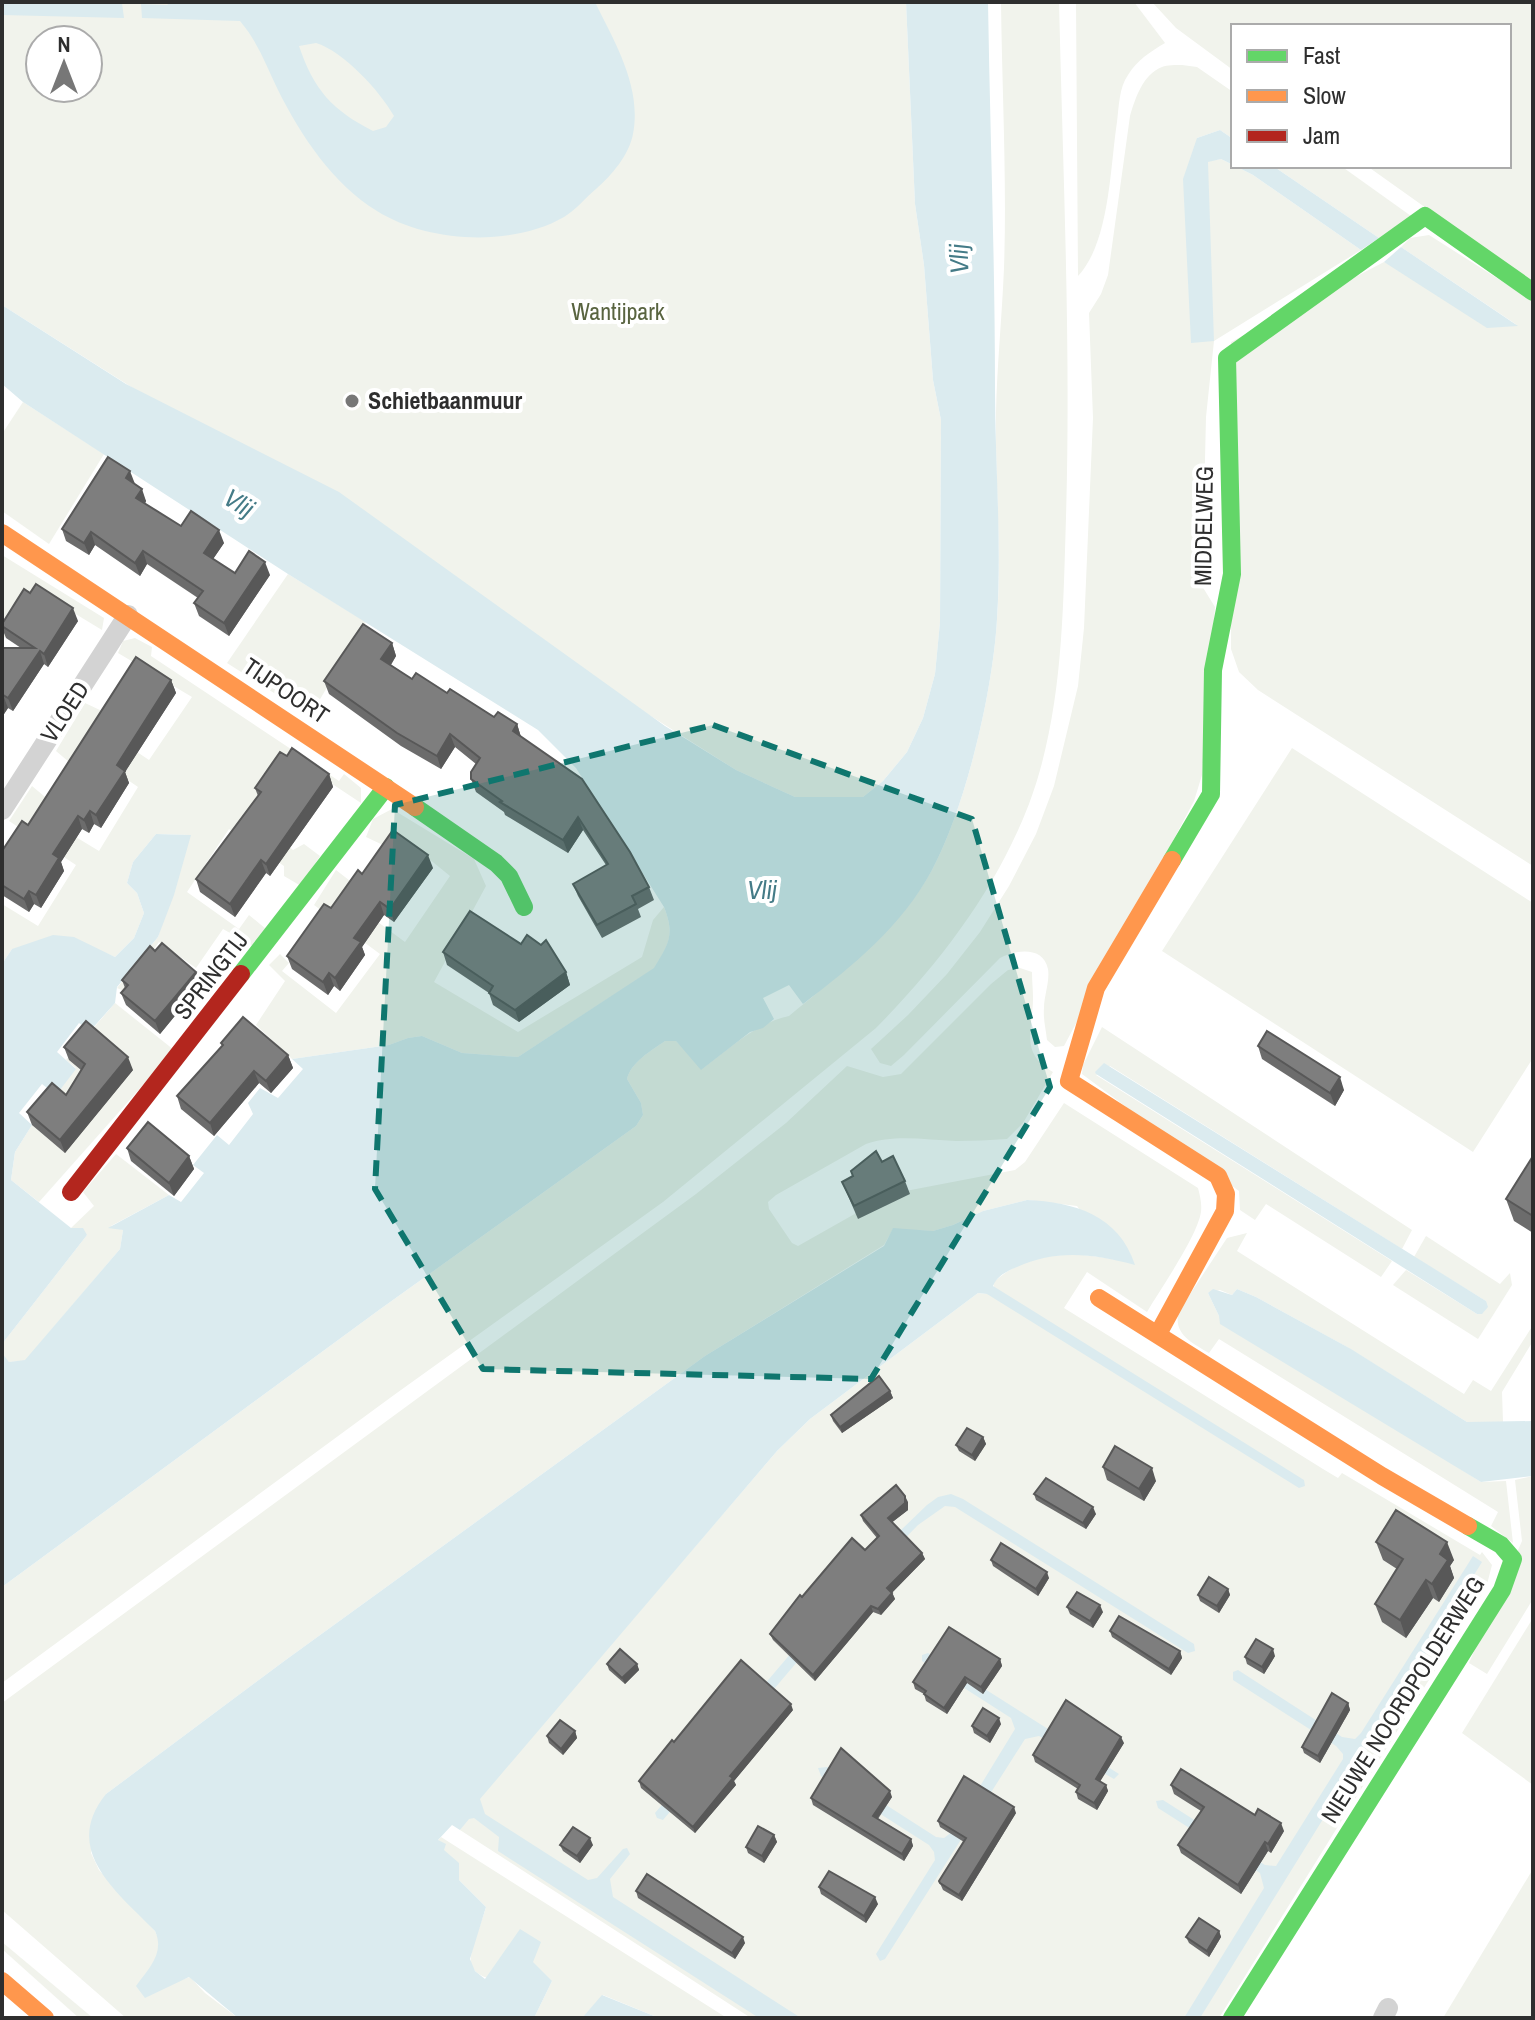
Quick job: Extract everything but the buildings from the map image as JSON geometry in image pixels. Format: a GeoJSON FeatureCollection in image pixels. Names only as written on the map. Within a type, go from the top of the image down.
{"type":"FeatureCollection","features":[{"type":"Feature","properties":{"kind":"street","name":"MIDDELWEG"},"geometry":{"type":"LineString","coordinates":[[1158,1334],[1225,1211],[1226,1194],[1218,1176],[1069,1081],[1096,988],[1211,794],[1213,670],[1232,574],[1227,358],[1425,216],[1533,292]]}},
{"type":"Feature","properties":{"kind":"street","name":"TIJPOORT"},"geometry":{"type":"LineString","coordinates":[[2,533],[496,863],[509,876],[524,907]]}},
{"type":"Feature","properties":{"kind":"street","name":"VLOED"},"geometry":{"type":"LineString","coordinates":[[2,810],[128,615]]}},
{"type":"Feature","properties":{"kind":"street","name":"SPRINGTIJ"},"geometry":{"type":"LineString","coordinates":[[71,1192],[386,787]]}},
{"type":"Feature","properties":{"kind":"street","name":"NIEUWE NOORDPOLDERWEG"},"geometry":{"type":"LineString","coordinates":[[1099,1298],[1382,1476],[1501,1545],[1513,1559],[1502,1590],[1232,2018]]}},
{"type":"Feature","properties":{"kind":"street"},"geometry":{"type":"LineString","coordinates":[[2,1981],[45,2018]]}},
{"type":"Feature","properties":{"kind":"highlighted area"},"geometry":{"type":"Polygon","coordinates":[[[713,725],[972,819],[1050,1087],[871,1379],[483,1369],[375,1189],[395,805],[713,725]]]}},
{"type":"Feature","properties":{"kind":"green space","name":"Wantijpark"},"geometry":{"type":"Polygon","coordinates":[[[2,2],[906,2],[915,204],[924,265],[933,380],[941,420],[940,622],[935,674],[923,718],[907,752],[883,781],[863,797],[795,797],[736,770],[2,305],[2,2]]]}},
{"type":"Feature","properties":{"kind":"green space"},"geometry":{"type":"Polygon","coordinates":[[[1001,2],[1059,2],[1067,324],[1066,517],[1059,662],[1049,734],[1029,804],[1016,836],[983,896],[944,951],[876,1028],[663,1202],[2,1683],[2,1587],[636,1126],[643,1115],[641,1103],[627,1079],[637,1062],[648,1053],[665,1041],[676,1041],[702,1069],[765,1024],[789,1016],[886,932],[932,870],[956,814],[976,748],[990,680],[997,619],[996,413],[1005,235],[1001,2]]]}},
{"type":"Feature","properties":{"kind":"green space"},"geometry":{"type":"Polygon","coordinates":[[[1076,2],[1134,2],[1165,43],[1140,61],[1125,80],[1103,224],[1089,261],[1078,276],[1076,2]]]}},
{"type":"Feature","properties":{"kind":"green space"},"geometry":{"type":"Polygon","coordinates":[[[1152,2],[1533,2],[1533,284],[1370,168],[1511,168],[1511,24],[1231,24],[1231,69],[1176,28],[1152,2]]]}},
{"type":"Feature","properties":{"kind":"green space"},"geometry":{"type":"Polygon","coordinates":[[[1166,66],[1197,67],[1231,91],[1231,138],[1220,130],[1197,138],[1207,178],[1208,161],[1221,159],[1231,164],[1231,168],[1239,168],[1253,175],[1361,250],[1214,341],[1206,417],[1202,586],[1215,607],[1202,775],[1194,801],[1064,1046],[1055,1047],[1047,1040],[1044,1012],[1048,969],[1045,961],[1035,953],[1020,952],[1000,958],[891,1066],[880,1063],[871,1049],[947,974],[980,932],[1009,886],[1036,834],[1054,786],[1078,686],[1084,628],[1093,418],[1089,313],[1108,275],[1134,102],[1150,75],[1166,66]]]}},
{"type":"Feature","properties":{"kind":"green space"},"geometry":{"type":"Polygon","coordinates":[[[1276,168],[1344,168],[1411,216],[1379,238],[1276,168]]]}},
{"type":"Feature","properties":{"kind":"green space"},"geometry":{"type":"Polygon","coordinates":[[[1429,235],[1533,301],[1533,866],[1258,690],[1239,672],[1231,649],[1231,342],[1384,262],[1517,325],[1401,247],[1410,238],[1429,235]]]}},
{"type":"Feature","properties":{"kind":"green space"},"geometry":{"type":"Polygon","coordinates":[[[23,402],[104,454],[49,544],[2,511],[2,434],[23,402]]]}},
{"type":"Feature","properties":{"kind":"green space"},"geometry":{"type":"Polygon","coordinates":[[[2,555],[104,618],[102,630],[36,590],[2,641],[2,555]]]}},
{"type":"Feature","properties":{"kind":"green space"},"geometry":{"type":"Polygon","coordinates":[[[288,574],[366,622],[310,716],[227,663],[288,574]]]}},
{"type":"Feature","properties":{"kind":"green space"},"geometry":{"type":"Polygon","coordinates":[[[135,638],[152,647],[151,656],[339,781],[344,774],[361,788],[361,803],[287,754],[248,812],[293,850],[304,844],[320,856],[301,886],[284,876],[284,866],[229,829],[187,892],[239,929],[249,915],[266,929],[253,946],[223,929],[196,968],[159,942],[124,991],[117,988],[158,937],[190,835],[156,834],[133,862],[127,883],[137,893],[144,913],[134,938],[115,957],[96,949],[12,949],[2,964],[2,904],[38,926],[76,865],[9,821],[32,786],[50,801],[46,819],[99,851],[138,787],[80,747],[69,762],[56,751],[85,703],[102,711],[97,725],[149,760],[192,697],[118,653],[123,641],[135,638]]]}},
{"type":"Feature","properties":{"kind":"green space"},"geometry":{"type":"Polygon","coordinates":[[[1292,748],[1533,903],[1533,1058],[1473,1152],[1162,951],[1292,748]]]}},
{"type":"Feature","properties":{"kind":"green space"},"geometry":{"type":"Polygon","coordinates":[[[392,809],[474,859],[486,886],[434,982],[518,1032],[642,957],[653,920],[664,907],[669,939],[655,968],[518,1057],[462,1053],[422,1036],[389,1045],[292,1059],[256,1025],[285,981],[269,965],[280,954],[289,963],[282,971],[336,1013],[380,954],[314,905],[336,870],[354,884],[344,897],[405,942],[450,876],[396,832],[385,846],[366,837],[373,819],[392,809]]]}},
{"type":"Feature","properties":{"kind":"green space"},"geometry":{"type":"Polygon","coordinates":[[[1020,968],[1032,972],[1032,1049],[1042,1065],[1053,1072],[1023,1123],[1007,1139],[956,1141],[899,1138],[866,1144],[768,1202],[769,1209],[792,1243],[798,1246],[890,1194],[1015,1170],[1025,1162],[1064,1103],[1198,1188],[1201,1209],[1186,1248],[1147,1312],[1087,1272],[1064,1308],[1338,1478],[1342,1473],[1480,1555],[1482,1552],[1492,1565],[1486,1588],[1219,2018],[751,2018],[460,1830],[482,1795],[777,1451],[810,1419],[978,1293],[987,1294],[994,1287],[993,1283],[1006,1272],[1035,1259],[1051,1256],[1084,1255],[1116,1260],[1077,1206],[1027,1200],[983,1211],[933,1231],[893,1229],[884,1245],[705,1356],[106,1794],[91,1853],[99,1870],[155,1931],[159,1940],[158,1955],[181,1980],[190,1977],[205,1993],[238,2018],[126,2018],[2,1910],[2,1703],[696,1194],[786,1123],[847,1066],[883,1077],[901,1074],[991,984],[1008,970],[1020,968]]]}},
{"type":"Feature","properties":{"kind":"green space"},"geometry":{"type":"Polygon","coordinates":[[[115,1003],[174,1050],[39,1202],[11,1180],[15,1152],[76,1068],[66,1060],[115,1003]]]}},
{"type":"Feature","properties":{"kind":"green space"},"geometry":{"type":"Polygon","coordinates":[[[1102,1027],[1412,1230],[1402,1249],[1110,1066],[1096,1075],[1392,1261],[1381,1277],[1266,1204],[1255,1220],[1240,1210],[1239,1191],[1082,1074],[1083,1065],[1102,1027]]]}},
{"type":"Feature","properties":{"kind":"green space"},"geometry":{"type":"Polygon","coordinates":[[[116,1154],[169,1195],[111,1226],[123,1230],[120,1249],[25,1361],[9,1362],[2,1355],[2,1344],[87,1235],[71,1228],[94,1206],[83,1192],[116,1154]]]}},
{"type":"Feature","properties":{"kind":"green space"},"geometry":{"type":"Polygon","coordinates":[[[1247,1233],[1237,1251],[1464,1394],[1473,1380],[1491,1391],[1533,1325],[1533,1341],[1502,1392],[1503,1422],[1467,1422],[1347,1347],[1256,1297],[1237,1289],[1232,1295],[1220,1290],[1208,1293],[1219,1316],[1481,1482],[1506,1481],[1513,1543],[1491,1526],[1498,1512],[1219,1339],[1209,1353],[1185,1337],[1178,1326],[1179,1311],[1227,1238],[1247,1233]]]}},
{"type":"Feature","properties":{"kind":"green space"},"geometry":{"type":"Polygon","coordinates":[[[1426,1236],[1500,1284],[1510,1273],[1512,1285],[1478,1339],[1393,1285],[1406,1270],[1477,1314],[1486,1301],[1414,1257],[1426,1236]]]}},
{"type":"Feature","properties":{"kind":"green space"},"geometry":{"type":"Polygon","coordinates":[[[1533,1476],[1533,1599],[1487,1674],[1469,1663],[1522,1541],[1515,1480],[1533,1476]]]}},
{"type":"Feature","properties":{"kind":"green space"},"geometry":{"type":"Polygon","coordinates":[[[1533,1618],[1533,1785],[1462,1733],[1533,1618]]]}},
{"type":"Feature","properties":{"kind":"green space"},"geometry":{"type":"Polygon","coordinates":[[[441,1837],[727,2018],[659,2018],[603,1995],[582,2018],[534,2018],[552,1981],[502,1981],[479,1974],[472,1967],[472,1950],[486,1907],[459,1880],[438,1840],[441,1837]]]}},
{"type":"Feature","properties":{"kind":"green space"},"geometry":{"type":"Polygon","coordinates":[[[1533,1869],[1533,2018],[1443,2018],[1533,1869]]]}},
{"type":"Feature","properties":{"kind":"green space"},"geometry":{"type":"Polygon","coordinates":[[[2,1942],[93,2018],[79,2018],[2,1949],[2,1942]]]}},
{"type":"Feature","properties":{"kind":"water"},"geometry":{"type":"Polygon","coordinates":[[[2,2],[122,3],[124,18],[2,15],[2,2]]]}},
{"type":"Feature","properties":{"kind":"water"},"geometry":{"type":"Polygon","coordinates":[[[171,2],[595,2],[630,82],[635,117],[631,142],[619,164],[602,183],[564,217],[543,227],[495,237],[445,235],[420,230],[377,211],[332,173],[297,125],[257,45],[240,21],[142,18],[141,4],[167,5],[171,2]],[[316,43],[299,46],[318,87],[346,115],[359,123],[373,131],[386,127],[394,116],[380,95],[349,63],[316,43]]]}},
{"type":"Feature","properties":{"kind":"water","name":"Vlij"},"geometry":{"type":"Polygon","coordinates":[[[906,2],[988,2],[999,533],[997,619],[990,680],[976,748],[956,814],[932,870],[906,909],[858,960],[803,1004],[789,985],[763,998],[774,1019],[763,1028],[750,1032],[701,1070],[676,1041],[665,1041],[648,1053],[637,1062],[627,1079],[641,1103],[643,1115],[636,1126],[2,1587],[2,1353],[9,1362],[25,1360],[120,1249],[123,1230],[108,1228],[169,1195],[181,1202],[204,1173],[193,1165],[217,1135],[229,1145],[253,1114],[248,1103],[260,1088],[278,1098],[303,1069],[292,1059],[389,1045],[422,1036],[462,1053],[518,1057],[654,968],[667,945],[670,932],[664,907],[576,768],[538,730],[288,574],[23,402],[2,384],[2,305],[126,384],[339,492],[665,726],[736,770],[795,797],[863,797],[883,781],[907,752],[923,718],[935,674],[940,622],[941,420],[933,380],[924,265],[915,204],[906,2]]]}},
{"type":"Feature","properties":{"kind":"water"},"geometry":{"type":"Polygon","coordinates":[[[1220,130],[1231,138],[1231,164],[1221,159],[1208,162],[1214,341],[1191,343],[1183,179],[1197,138],[1220,130]]]}},
{"type":"Feature","properties":{"kind":"water"},"geometry":{"type":"Polygon","coordinates":[[[1239,168],[1276,168],[1379,238],[1361,250],[1239,168]]]}},
{"type":"Feature","properties":{"kind":"water"},"geometry":{"type":"Polygon","coordinates":[[[1401,247],[1518,326],[1487,328],[1384,262],[1401,247]]]}},
{"type":"Feature","properties":{"kind":"water"},"geometry":{"type":"Polygon","coordinates":[[[156,834],[191,835],[158,937],[117,987],[115,1003],[90,1031],[79,1023],[57,1052],[76,1069],[56,1095],[42,1084],[19,1113],[32,1125],[15,1152],[11,1180],[71,1228],[83,1228],[87,1235],[2,1344],[2,964],[12,949],[53,935],[74,937],[115,957],[134,938],[144,913],[137,893],[127,883],[133,862],[156,834]]]}},
{"type":"Feature","properties":{"kind":"water"},"geometry":{"type":"Polygon","coordinates":[[[1104,1063],[1486,1301],[1488,1307],[1482,1314],[1477,1314],[1096,1074],[1104,1063]]]}},
{"type":"Feature","properties":{"kind":"water"},"geometry":{"type":"Polygon","coordinates":[[[1027,1200],[1061,1204],[1093,1214],[1118,1234],[1135,1265],[1090,1256],[1046,1258],[1010,1270],[993,1286],[1304,1480],[1305,1486],[1299,1488],[987,1294],[978,1293],[810,1419],[777,1451],[480,1799],[485,1814],[588,1880],[597,1878],[627,1848],[630,1854],[610,1879],[613,1897],[801,2018],[759,2018],[498,1851],[499,1837],[474,1818],[469,1819],[460,1830],[452,1825],[438,1840],[446,1844],[444,1850],[459,1863],[459,1880],[486,1907],[470,1959],[475,1971],[485,1979],[520,1929],[541,1942],[533,1962],[552,1981],[534,2018],[238,2018],[189,1977],[145,1998],[136,1986],[157,1953],[158,1939],[155,1931],[110,1885],[91,1851],[89,1833],[94,1814],[106,1794],[705,1356],[884,1246],[893,1228],[933,1231],[983,1211],[1027,1200]]]}},
{"type":"Feature","properties":{"kind":"water"},"geometry":{"type":"Polygon","coordinates":[[[1213,1289],[1232,1295],[1237,1289],[1256,1297],[1351,1349],[1467,1422],[1533,1421],[1533,1476],[1481,1482],[1220,1324],[1208,1293],[1213,1289]]]}},
{"type":"Feature","properties":{"kind":"water"},"geometry":{"type":"Polygon","coordinates":[[[951,1494],[1194,1644],[1195,1651],[1188,1653],[955,1507],[945,1506],[918,1525],[880,1564],[663,1820],[657,1818],[655,1813],[873,1557],[927,1505],[938,1497],[951,1494]]]}},
{"type":"Feature","properties":{"kind":"water"},"geometry":{"type":"Polygon","coordinates":[[[1473,1556],[1482,1562],[1200,2018],[1184,2018],[1264,1888],[1260,1873],[1158,1808],[1156,1801],[1163,1800],[1265,1865],[1276,1866],[1343,1759],[1336,1746],[1233,1680],[1233,1672],[1238,1670],[1342,1737],[1355,1739],[1473,1556]]]}},
{"type":"Feature","properties":{"kind":"water"},"geometry":{"type":"Polygon","coordinates":[[[928,1653],[1119,1774],[1114,1779],[1039,1736],[1025,1739],[885,1959],[880,1961],[876,1954],[935,1860],[934,1852],[929,1845],[821,1776],[818,1768],[827,1767],[936,1837],[944,1838],[952,1832],[1015,1729],[1011,1718],[922,1661],[922,1655],[928,1653]]]}},
{"type":"Feature","properties":{"kind":"water"},"geometry":{"type":"Polygon","coordinates":[[[602,1995],[659,2018],[582,2018],[602,1995]]]}},
{"type":"Feature","properties":{"kind":"traffic: fast"},"geometry":{"type":"LineString","coordinates":[[1172,860],[1211,794],[1213,670],[1232,574],[1227,358],[1425,216],[1533,292]]}},
{"type":"Feature","properties":{"kind":"traffic: fast"},"geometry":{"type":"LineString","coordinates":[[241,974],[386,787]]}},
{"type":"Feature","properties":{"kind":"traffic: fast"},"geometry":{"type":"LineString","coordinates":[[415,807],[496,863],[509,876],[524,907]]}},
{"type":"Feature","properties":{"kind":"traffic: fast"},"geometry":{"type":"LineString","coordinates":[[1232,2018],[1502,1590],[1513,1559],[1501,1545],[1468,1526]]}},
{"type":"Feature","properties":{"kind":"traffic: slow"},"geometry":{"type":"LineString","coordinates":[[2,533],[415,807]]}},
{"type":"Feature","properties":{"kind":"traffic: slow"},"geometry":{"type":"LineString","coordinates":[[1158,1334],[1225,1211],[1226,1194],[1218,1176],[1069,1081],[1096,988],[1172,860]]}},
{"type":"Feature","properties":{"kind":"traffic: slow"},"geometry":{"type":"LineString","coordinates":[[1099,1298],[1382,1476],[1468,1526]]}},
{"type":"Feature","properties":{"kind":"traffic: slow"},"geometry":{"type":"LineString","coordinates":[[2,1981],[45,2018]]}},
{"type":"Feature","properties":{"kind":"traffic: jam"},"geometry":{"type":"LineString","coordinates":[[71,1192],[241,974]]}},
{"type":"Feature","properties":{"kind":"place","name":"Schietbaanmuur"},"geometry":{"type":"Point","coordinates":[352,401]}}]}
